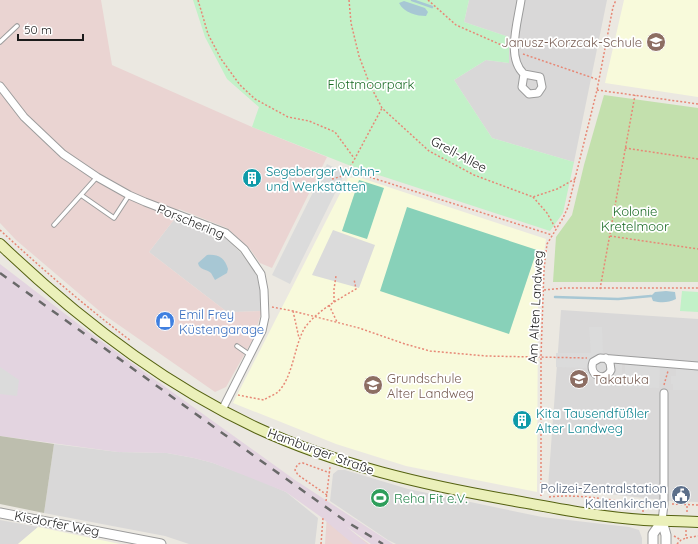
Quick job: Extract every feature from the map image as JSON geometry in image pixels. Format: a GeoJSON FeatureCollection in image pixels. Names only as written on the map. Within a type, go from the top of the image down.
{"type":"FeatureCollection","features":[{"type":"Feature","properties":{"kind":"main road","name":"Hamburger Straße"},"geometry":{"type":"LineString","coordinates":[[0,244],[26,269],[95,327],[151,368],[222,410],[259,428],[331,457],[390,475],[464,492],[565,510],[643,520],[698,522]]}},
{"type":"Feature","properties":{"kind":"street"},"geometry":{"type":"LineString","coordinates":[[521,0],[514,50],[515,63],[518,69],[524,74]]}},
{"type":"Feature","properties":{"kind":"street","name":"Porschering"},"geometry":{"type":"LineString","coordinates":[[0,86],[24,117],[63,154],[97,177],[129,195],[226,233],[244,249],[260,274],[266,306],[265,317],[262,331],[251,356],[222,410]]}},
{"type":"Feature","properties":{"kind":"street"},"geometry":{"type":"LineString","coordinates":[[606,358],[610,363],[611,368],[609,373],[602,377],[596,375],[592,371],[592,364],[597,358],[606,358],[673,363],[698,366]]}},
{"type":"Feature","properties":{"kind":"street"},"geometry":{"type":"LineString","coordinates":[[664,392],[664,504],[662,520],[666,535],[666,544]]}},
{"type":"Feature","properties":{"kind":"street","name":"Kisdorfer Weg"},"geometry":{"type":"LineString","coordinates":[[0,512],[161,544]]}},
{"type":"Feature","properties":{"kind":"street"},"geometry":{"type":"LineString","coordinates":[[653,544],[653,534],[662,520]]}},
{"type":"Feature","properties":{"kind":"lane"},"geometry":{"type":"LineString","coordinates":[[0,42],[16,26]]}},
{"type":"Feature","properties":{"kind":"lane"},"geometry":{"type":"LineString","coordinates":[[54,225],[97,177]]}},
{"type":"Feature","properties":{"kind":"lane"},"geometry":{"type":"LineString","coordinates":[[81,195],[114,218],[129,195]]}},
{"type":"Feature","properties":{"kind":"lane"},"geometry":{"type":"LineString","coordinates":[[236,346],[251,356]]}},
{"type":"Feature","properties":{"kind":"path"},"geometry":{"type":"LineString","coordinates":[[198,0],[208,34],[221,59],[240,85],[255,99],[288,117],[309,121],[335,132],[354,158]]}},
{"type":"Feature","properties":{"kind":"path","name":"Grell-Allee"},"geometry":{"type":"LineString","coordinates":[[348,0],[351,23],[359,56],[370,85],[382,108],[429,151],[474,175],[533,197]]}},
{"type":"Feature","properties":{"kind":"path","name":"Am Alten Landweg"},"geometry":{"type":"LineString","coordinates":[[616,0],[612,7],[597,90],[568,207],[547,244],[544,269],[540,498],[572,495],[643,504],[664,504]]}},
{"type":"Feature","properties":{"kind":"path"},"geometry":{"type":"LineString","coordinates":[[597,90],[698,104]]}},
{"type":"Feature","properties":{"kind":"path"},"geometry":{"type":"LineString","coordinates":[[600,288],[635,95]]}},
{"type":"Feature","properties":{"kind":"path"},"geometry":{"type":"LineString","coordinates":[[346,175],[382,108]]}},
{"type":"Feature","properties":{"kind":"path"},"geometry":{"type":"LineString","coordinates":[[625,148],[698,159]]}},
{"type":"Feature","properties":{"kind":"path"},"geometry":{"type":"LineString","coordinates":[[332,179],[357,173],[552,235]]}},
{"type":"Feature","properties":{"kind":"path"},"geometry":{"type":"LineString","coordinates":[[556,229],[547,214],[533,197],[557,190],[576,178]]}},
{"type":"Feature","properties":{"kind":"path"},"geometry":{"type":"LineString","coordinates":[[0,230],[88,307],[131,341]]}},
{"type":"Feature","properties":{"kind":"path"},"geometry":{"type":"LineString","coordinates":[[610,236],[698,249]]}},
{"type":"Feature","properties":{"kind":"path"},"geometry":{"type":"LineString","coordinates":[[334,302],[336,276]]}},
{"type":"Feature","properties":{"kind":"path"},"geometry":{"type":"LineString","coordinates":[[232,392],[264,400],[277,392],[285,381],[305,328],[329,305],[356,289],[354,279]]}},
{"type":"Feature","properties":{"kind":"path"},"geometry":{"type":"LineString","coordinates":[[544,290],[565,288],[698,288]]}},
{"type":"Feature","properties":{"kind":"path"},"geometry":{"type":"LineString","coordinates":[[329,305],[337,322]]}},
{"type":"Feature","properties":{"kind":"path"},"geometry":{"type":"LineString","coordinates":[[266,306],[337,322],[405,344],[430,350],[486,356],[597,358]]}},
{"type":"Feature","properties":{"kind":"path"},"geometry":{"type":"LineString","coordinates":[[293,311],[300,339]]}},
{"type":"Feature","properties":{"kind":"path"},"geometry":{"type":"LineString","coordinates":[[664,392],[665,379],[668,370],[673,363]]}},
{"type":"Feature","properties":{"kind":"path"},"geometry":{"type":"LineString","coordinates":[[326,501],[327,495],[330,473],[303,463],[296,465],[295,470],[298,475],[327,495]]}},
{"type":"Feature","properties":{"kind":"path"},"geometry":{"type":"LineString","coordinates":[[664,504],[698,505]]}},
{"type":"Feature","properties":{"kind":"path"},"geometry":{"type":"LineString","coordinates":[[321,544],[322,518]]}},
{"type":"Feature","properties":{"kind":"path"},"geometry":{"type":"LineString","coordinates":[[677,544],[686,538]]}},
{"type":"Feature","properties":{"kind":"shaded area"},"geometry":{"type":"Polygon","coordinates":[[[0,0],[101,0],[112,65],[252,127],[327,157],[272,268],[260,263],[250,249],[227,228],[179,209],[176,217],[149,252],[231,315],[234,312],[262,311],[252,341],[226,387],[215,392],[103,314],[16,240],[0,223],[0,0]]]}},
{"type":"Feature","properties":{"kind":"shaded area"},"geometry":{"type":"Polygon","coordinates":[[[469,0],[607,0],[574,162],[492,138],[454,80],[486,60],[509,63],[509,37],[464,22],[469,0]]]}},
{"type":"Feature","properties":{"kind":"shaded area","name":"Janusz-Korzcak-Schule"},"geometry":{"type":"Polygon","coordinates":[[[624,0],[698,0],[698,97],[605,83],[624,0]]]}},
{"type":"Feature","properties":{"kind":"shaded area"},"geometry":{"type":"Polygon","coordinates":[[[327,164],[345,173],[290,284],[272,275],[327,164]]]}},
{"type":"Feature","properties":{"kind":"shaded area"},"geometry":{"type":"Polygon","coordinates":[[[358,177],[546,239],[538,299],[537,492],[406,466],[336,444],[233,403],[348,178],[358,177]]]}},
{"type":"Feature","properties":{"kind":"shaded area"},"geometry":{"type":"Polygon","coordinates":[[[176,217],[223,236],[241,253],[257,276],[261,292],[262,311],[234,312],[231,315],[149,252],[176,217]]]}},
{"type":"Feature","properties":{"kind":"shaded area"},"geometry":{"type":"Polygon","coordinates":[[[333,230],[375,245],[359,288],[312,275],[333,230]]]}},
{"type":"Feature","properties":{"kind":"shaded area"},"geometry":{"type":"Polygon","coordinates":[[[0,264],[90,333],[295,480],[393,544],[371,544],[346,526],[367,544],[353,544],[321,517],[286,492],[213,463],[167,453],[118,452],[0,436],[0,264]]]}},
{"type":"Feature","properties":{"kind":"shaded area"},"geometry":{"type":"Polygon","coordinates":[[[561,310],[698,319],[698,502],[670,501],[548,487],[561,310]]]}},
{"type":"Feature","properties":{"kind":"shaded area"},"geometry":{"type":"Polygon","coordinates":[[[589,327],[602,327],[603,355],[622,355],[622,378],[613,379],[613,384],[594,384],[593,379],[588,379],[588,368],[556,367],[556,353],[591,353],[589,327]]]}},
{"type":"Feature","properties":{"kind":"shaded area"},"geometry":{"type":"Polygon","coordinates":[[[625,361],[660,364],[659,388],[625,387],[625,361]]]}},
{"type":"Feature","properties":{"kind":"shaded area"},"geometry":{"type":"Polygon","coordinates":[[[0,367],[19,380],[17,396],[0,394],[0,367]]]}},
{"type":"Feature","properties":{"kind":"shaded area"},"geometry":{"type":"Polygon","coordinates":[[[676,367],[694,369],[694,371],[698,371],[698,390],[673,390],[671,376],[676,376],[676,367]]]}},
{"type":"Feature","properties":{"kind":"shaded area"},"geometry":{"type":"Polygon","coordinates":[[[0,436],[54,444],[44,513],[0,504],[0,436]]]}},
{"type":"Feature","properties":{"kind":"shaded area"},"geometry":{"type":"Polygon","coordinates":[[[54,444],[118,452],[167,453],[213,463],[256,479],[286,492],[318,518],[315,544],[189,544],[165,536],[44,513],[54,444]]]}},
{"type":"Feature","properties":{"kind":"shaded area"},"geometry":{"type":"Polygon","coordinates":[[[338,470],[345,470],[408,489],[542,517],[629,527],[639,530],[642,538],[642,544],[396,544],[330,501],[333,474],[338,470]]]}},
{"type":"Feature","properties":{"kind":"shaded area"},"geometry":{"type":"Polygon","coordinates":[[[327,514],[369,544],[325,544],[327,514]]]}},
{"type":"Feature","properties":{"kind":"shaded area"},"geometry":{"type":"Polygon","coordinates":[[[0,520],[38,527],[18,544],[0,544],[0,520]]]}},
{"type":"Feature","properties":{"kind":"shaded area"},"geometry":{"type":"Polygon","coordinates":[[[38,527],[120,544],[18,544],[38,527]]]}},
{"type":"Feature","properties":{"kind":"green space","name":"Flottmoorpark"},"geometry":{"type":"Polygon","coordinates":[[[193,0],[469,0],[464,22],[509,37],[509,63],[486,60],[454,80],[492,138],[574,162],[563,213],[550,231],[351,166],[252,127],[259,107],[227,79],[205,37],[193,0]]]}},
{"type":"Feature","properties":{"kind":"green space","name":"Kolonie Kretelmoor"},"geometry":{"type":"Polygon","coordinates":[[[604,95],[698,108],[698,282],[553,282],[556,237],[572,215],[584,165],[604,95]]]}},
{"type":"Feature","properties":{"kind":"green space"},"geometry":{"type":"Polygon","coordinates":[[[359,180],[384,188],[367,239],[342,231],[359,180]]]}},
{"type":"Feature","properties":{"kind":"green space"},"geometry":{"type":"Polygon","coordinates":[[[407,207],[537,250],[509,334],[380,291],[407,207]]]}},
{"type":"Feature","properties":{"kind":"green space"},"geometry":{"type":"Polygon","coordinates":[[[682,291],[698,292],[698,312],[680,311],[682,291]]]}},
{"type":"Feature","properties":{"kind":"water"},"geometry":{"type":"Polygon","coordinates":[[[404,1],[425,8],[428,12],[426,16],[415,15],[407,12],[399,3],[404,1]]]}},
{"type":"Feature","properties":{"kind":"water"},"geometry":{"type":"Polygon","coordinates":[[[207,255],[218,256],[223,259],[227,265],[227,273],[215,280],[211,273],[201,268],[198,263],[207,255]]]}},
{"type":"Feature","properties":{"kind":"water"},"geometry":{"type":"Polygon","coordinates":[[[655,292],[675,292],[676,299],[664,302],[653,301],[651,296],[655,292]]]}},
{"type":"Feature","properties":{"kind":"waterway"},"geometry":{"type":"LineString","coordinates":[[412,0],[432,7]]}},
{"type":"Feature","properties":{"kind":"waterway"},"geometry":{"type":"LineString","coordinates":[[555,297],[618,299],[651,296]]}},
{"type":"Feature","properties":{"kind":"railway"},"geometry":{"type":"LineString","coordinates":[[0,273],[344,520],[383,544]]}},
{"type":"Feature","properties":{"kind":"place","name":"Janusz-Korzcak-Schule"},"geometry":{"type":"Point","coordinates":[656,42]}},
{"type":"Feature","properties":{"kind":"place","name":"Segeberger Wohn- und Werkstätten"},"geometry":{"type":"Point","coordinates":[252,178]}},
{"type":"Feature","properties":{"kind":"place","name":"Emil Frey Küstengarage"},"geometry":{"type":"Point","coordinates":[165,321]}},
{"type":"Feature","properties":{"kind":"place","name":"Takatuka"},"geometry":{"type":"Point","coordinates":[579,379]}},
{"type":"Feature","properties":{"kind":"place","name":"Grundschule Alter Landweg"},"geometry":{"type":"Point","coordinates":[373,385]}},
{"type":"Feature","properties":{"kind":"place","name":"Kita Tausendfüßler Alter Landweg"},"geometry":{"type":"Point","coordinates":[522,420]}},
{"type":"Feature","properties":{"kind":"place","name":"Polizei-Zentralstation Kaltenkirchen"},"geometry":{"type":"Point","coordinates":[681,495]}},
{"type":"Feature","properties":{"kind":"place","name":"Reha Fit e.V."},"geometry":{"type":"Point","coordinates":[380,498]}}]}
